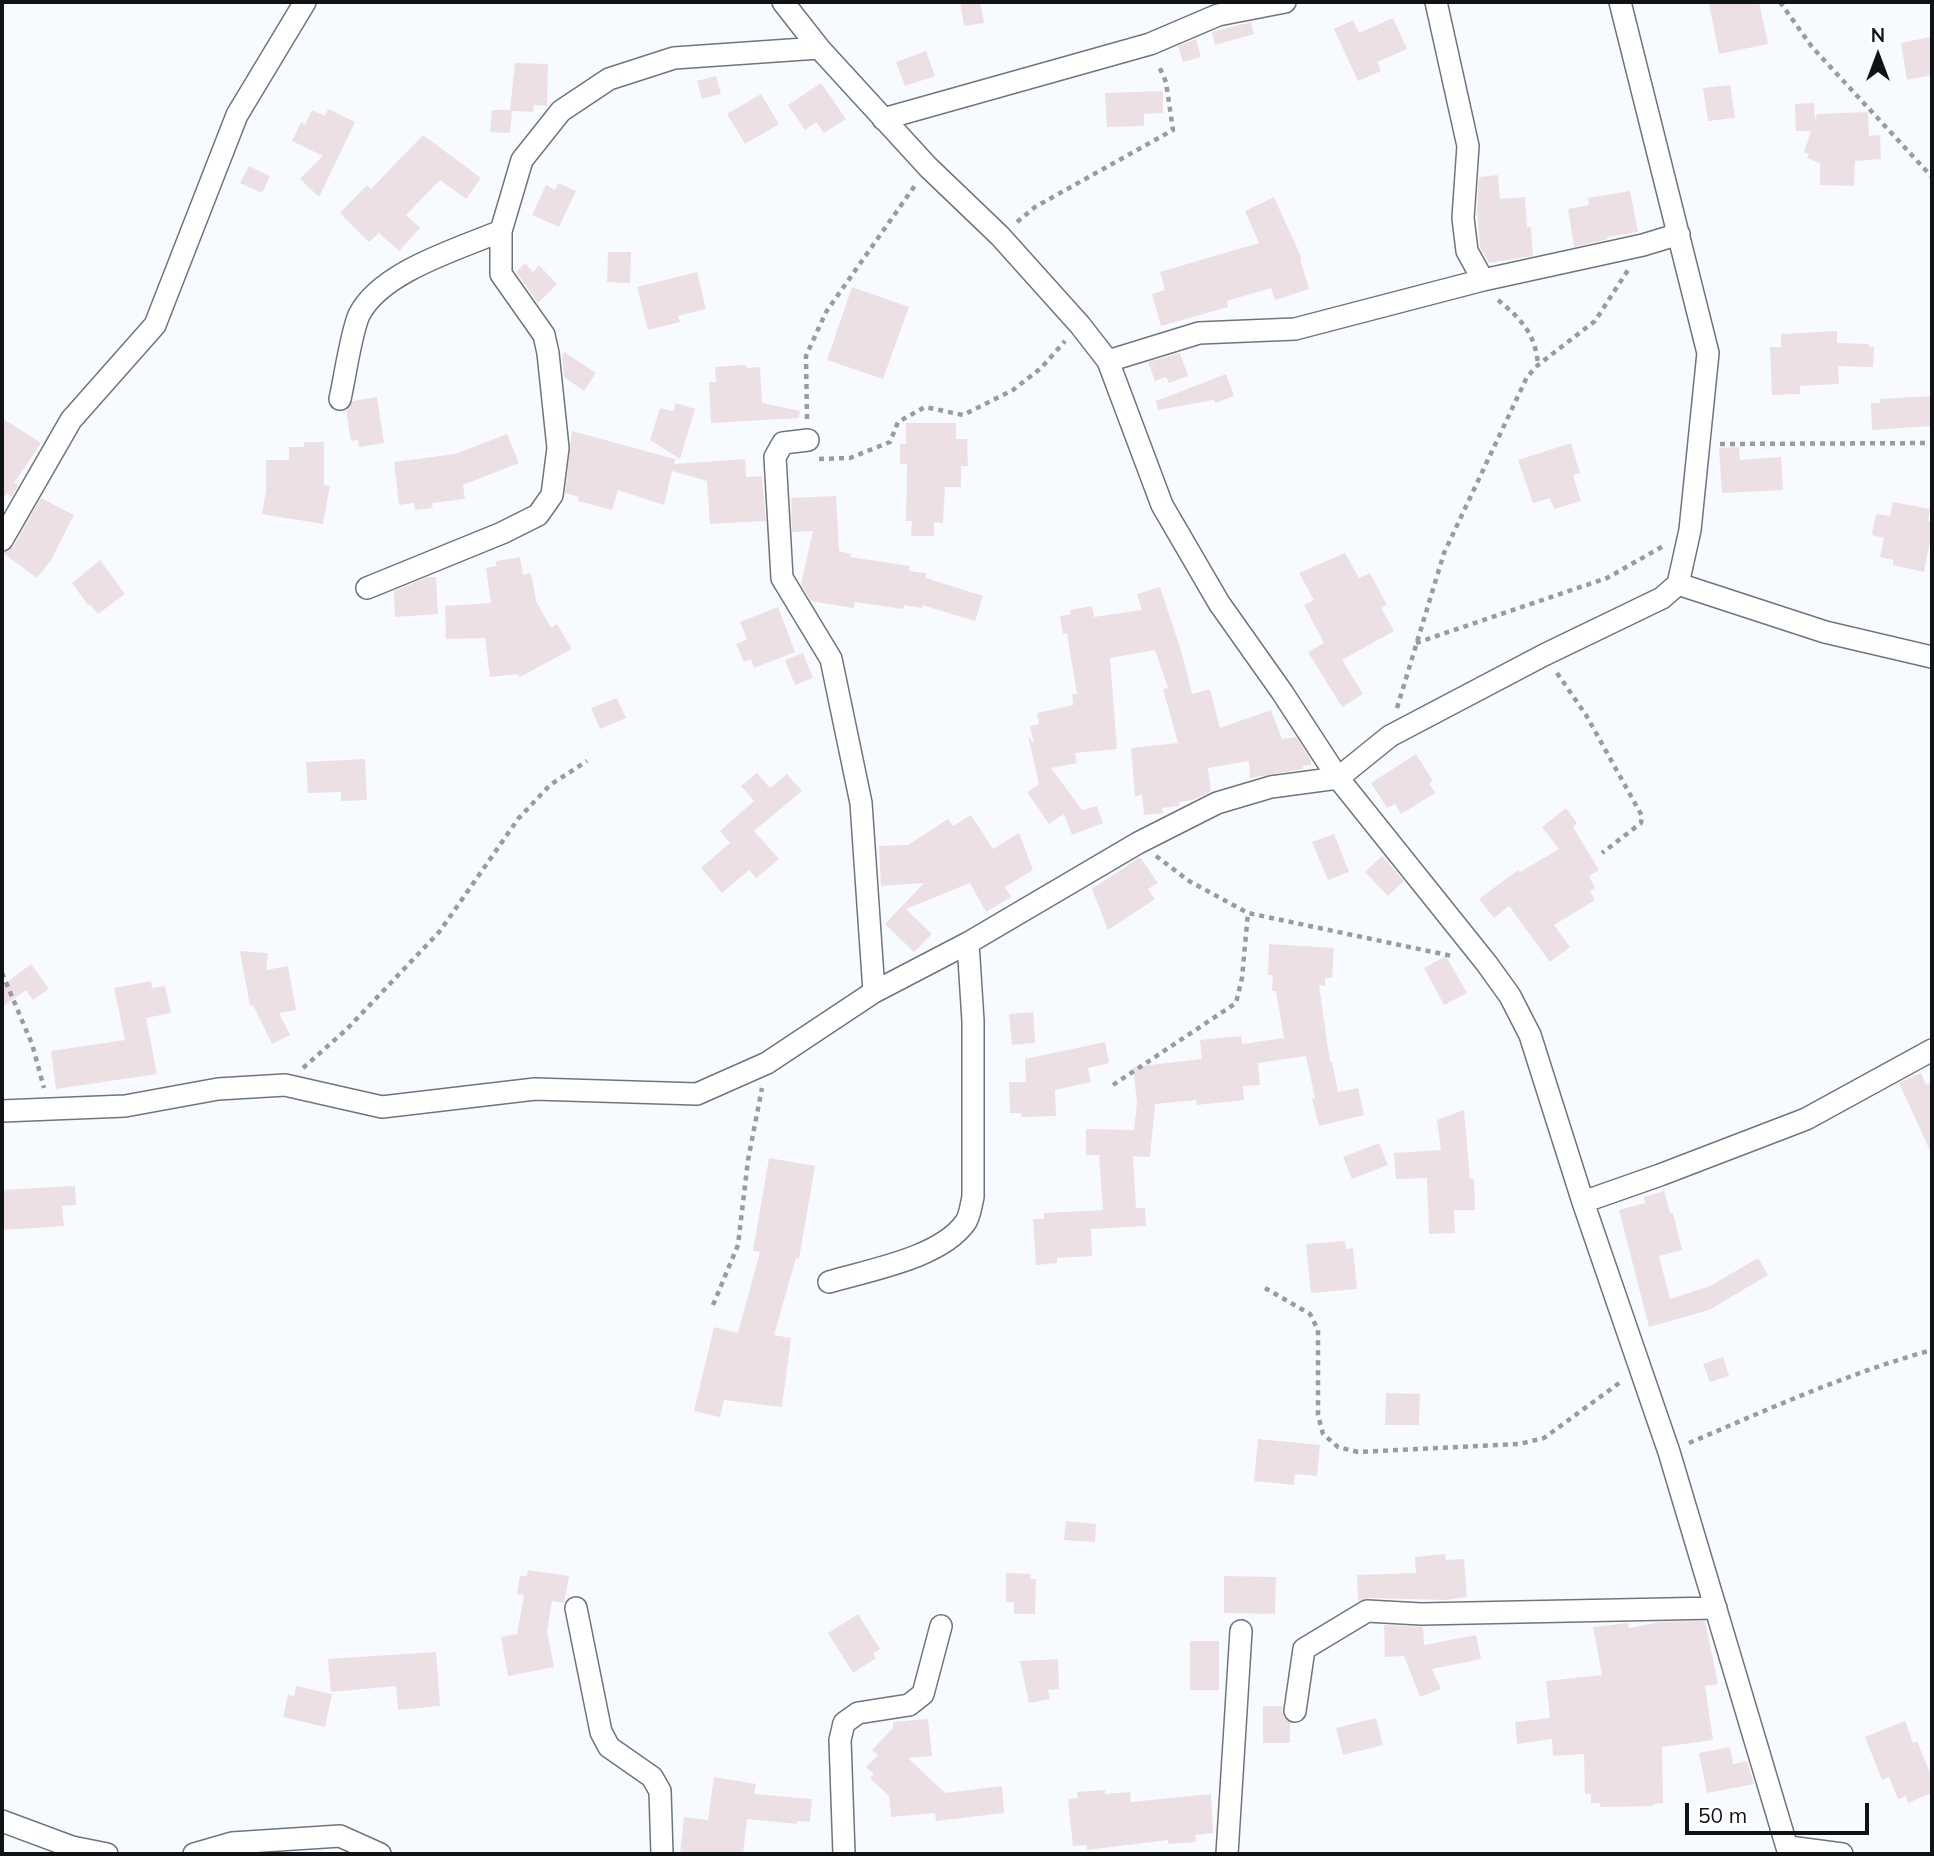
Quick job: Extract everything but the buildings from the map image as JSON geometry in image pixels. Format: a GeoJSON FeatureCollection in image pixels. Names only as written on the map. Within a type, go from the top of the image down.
{"type":"FeatureCollection","features":[{"type":"Feature","properties":{"kind":"street"},"geometry":{"type":"LineString","coordinates":[[2,540],[71,420],[155,325],[237,115],[305,2]]}},
{"type":"Feature","properties":{"kind":"street"},"geometry":{"type":"LineString","coordinates":[[783,2],[819,48],[883,119],[928,167],[1000,236],[1080,325],[1108,361],[1162,505],[1219,603],[1338,778],[1510,996],[1531,1035],[1583,1202],[1668,1452],[1789,1851],[1842,1854]]}},
{"type":"Feature","properties":{"kind":"street"},"geometry":{"type":"LineString","coordinates":[[883,119],[1150,44],[1218,15],[1285,2]]}},
{"type":"Feature","properties":{"kind":"street"},"geometry":{"type":"LineString","coordinates":[[1436,2],[1468,146],[1464,218],[1467,251],[1480,281]]}},
{"type":"Feature","properties":{"kind":"street"},"geometry":{"type":"LineString","coordinates":[[2,1111],[125,1106],[218,1089],[285,1085],[382,1107],[535,1089],[697,1094],[767,1063],[874,992],[968,943],[1138,843],[1217,803],[1271,786],[1338,778],[1390,736],[1544,655],[1662,598],[1678,584],[1690,530],[1701,444],[1708,353],[1620,2]]}},
{"type":"Feature","properties":{"kind":"street"},"geometry":{"type":"LineString","coordinates":[[367,587],[502,533],[538,515],[552,495],[558,448],[548,353],[544,335],[500,274],[501,230],[522,160],[561,111],[609,79],[674,58],[819,48]]}},
{"type":"Feature","properties":{"kind":"street"},"geometry":{"type":"LineString","coordinates":[[340,399],[358,316],[371,295],[395,276],[501,230]]}},
{"type":"Feature","properties":{"kind":"street"},"geometry":{"type":"LineString","coordinates":[[1108,361],[1199,333],[1295,329],[1480,281],[1643,245],[1679,234]]}},
{"type":"Feature","properties":{"kind":"street"},"geometry":{"type":"LineString","coordinates":[[808,440],[783,443],[775,457],[782,578],[831,659],[862,803],[874,992]]}},
{"type":"Feature","properties":{"kind":"street"},"geometry":{"type":"LineString","coordinates":[[1678,584],[1825,632],[1932,657]]}},
{"type":"Feature","properties":{"kind":"street"},"geometry":{"type":"LineString","coordinates":[[829,1282],[910,1258],[950,1239],[967,1222],[973,1197],[973,1021],[968,943]]}},
{"type":"Feature","properties":{"kind":"street"},"geometry":{"type":"LineString","coordinates":[[1583,1202],[1806,1119],[1932,1050]]}},
{"type":"Feature","properties":{"kind":"street"},"geometry":{"type":"LineString","coordinates":[[576,1608],[601,1732],[609,1747],[652,1777],[660,1791],[662,1854]]}},
{"type":"Feature","properties":{"kind":"street"},"geometry":{"type":"LineString","coordinates":[[1295,1711],[1304,1649],[1367,1611],[1421,1614],[1716,1608]]}},
{"type":"Feature","properties":{"kind":"street"},"geometry":{"type":"LineString","coordinates":[[844,1854],[839,1740],[844,1723],[858,1713],[909,1705],[923,1694],[941,1626]]}},
{"type":"Feature","properties":{"kind":"street"},"geometry":{"type":"LineString","coordinates":[[1227,1854],[1241,1631]]}},
{"type":"Feature","properties":{"kind":"street"},"geometry":{"type":"LineString","coordinates":[[2,1821],[72,1847],[107,1854]]}},
{"type":"Feature","properties":{"kind":"street"},"geometry":{"type":"LineString","coordinates":[[194,1854],[232,1843],[340,1836],[380,1854]]}},
{"type":"Feature","properties":{"kind":"path"},"geometry":{"type":"LineString","coordinates":[[1780,2],[1812,47],[1932,177]]}},
{"type":"Feature","properties":{"kind":"path"},"geometry":{"type":"LineString","coordinates":[[1000,236],[1035,206],[1173,130],[1166,82],[1150,44]]}},
{"type":"Feature","properties":{"kind":"path"},"geometry":{"type":"LineString","coordinates":[[928,167],[826,312],[806,356],[808,440],[801,451],[815,459],[850,458],[890,442],[898,422],[925,407],[963,415],[1013,390],[1041,368],[1080,325]]}},
{"type":"Feature","properties":{"kind":"path"},"geometry":{"type":"LineString","coordinates":[[1390,736],[1402,686],[1444,553],[1527,377],[1538,365],[1595,321],[1643,245]]}},
{"type":"Feature","properties":{"kind":"path"},"geometry":{"type":"LineString","coordinates":[[1480,281],[1522,320],[1536,348],[1538,365]]}},
{"type":"Feature","properties":{"kind":"path"},"geometry":{"type":"LineString","coordinates":[[1701,444],[1932,443]]}},
{"type":"Feature","properties":{"kind":"path"},"geometry":{"type":"LineString","coordinates":[[1416,643],[1607,578],[1690,530]]}},
{"type":"Feature","properties":{"kind":"path"},"geometry":{"type":"LineString","coordinates":[[1544,655],[1586,715],[1642,816],[1641,824],[1602,853]]}},
{"type":"Feature","properties":{"kind":"path"},"geometry":{"type":"LineString","coordinates":[[285,1085],[347,1029],[440,931],[518,819],[550,785],[587,761]]}},
{"type":"Feature","properties":{"kind":"path"},"geometry":{"type":"LineString","coordinates":[[1138,843],[1189,881],[1248,913],[1487,964]]}},
{"type":"Feature","properties":{"kind":"path"},"geometry":{"type":"LineString","coordinates":[[1113,1085],[1236,1003],[1242,978],[1248,913]]}},
{"type":"Feature","properties":{"kind":"path"},"geometry":{"type":"LineString","coordinates":[[2,973],[32,1044],[44,1084],[46,1110]]}},
{"type":"Feature","properties":{"kind":"path"},"geometry":{"type":"LineString","coordinates":[[713,1305],[738,1245],[748,1160],[767,1063]]}},
{"type":"Feature","properties":{"kind":"path"},"geometry":{"type":"LineString","coordinates":[[1265,1288],[1310,1314],[1318,1330],[1318,1415],[1323,1434],[1338,1447],[1357,1452],[1519,1444],[1544,1437],[1640,1368]]}},
{"type":"Feature","properties":{"kind":"path"},"geometry":{"type":"LineString","coordinates":[[1668,1452],[1804,1393],[1889,1362],[1932,1350]]}}]}
